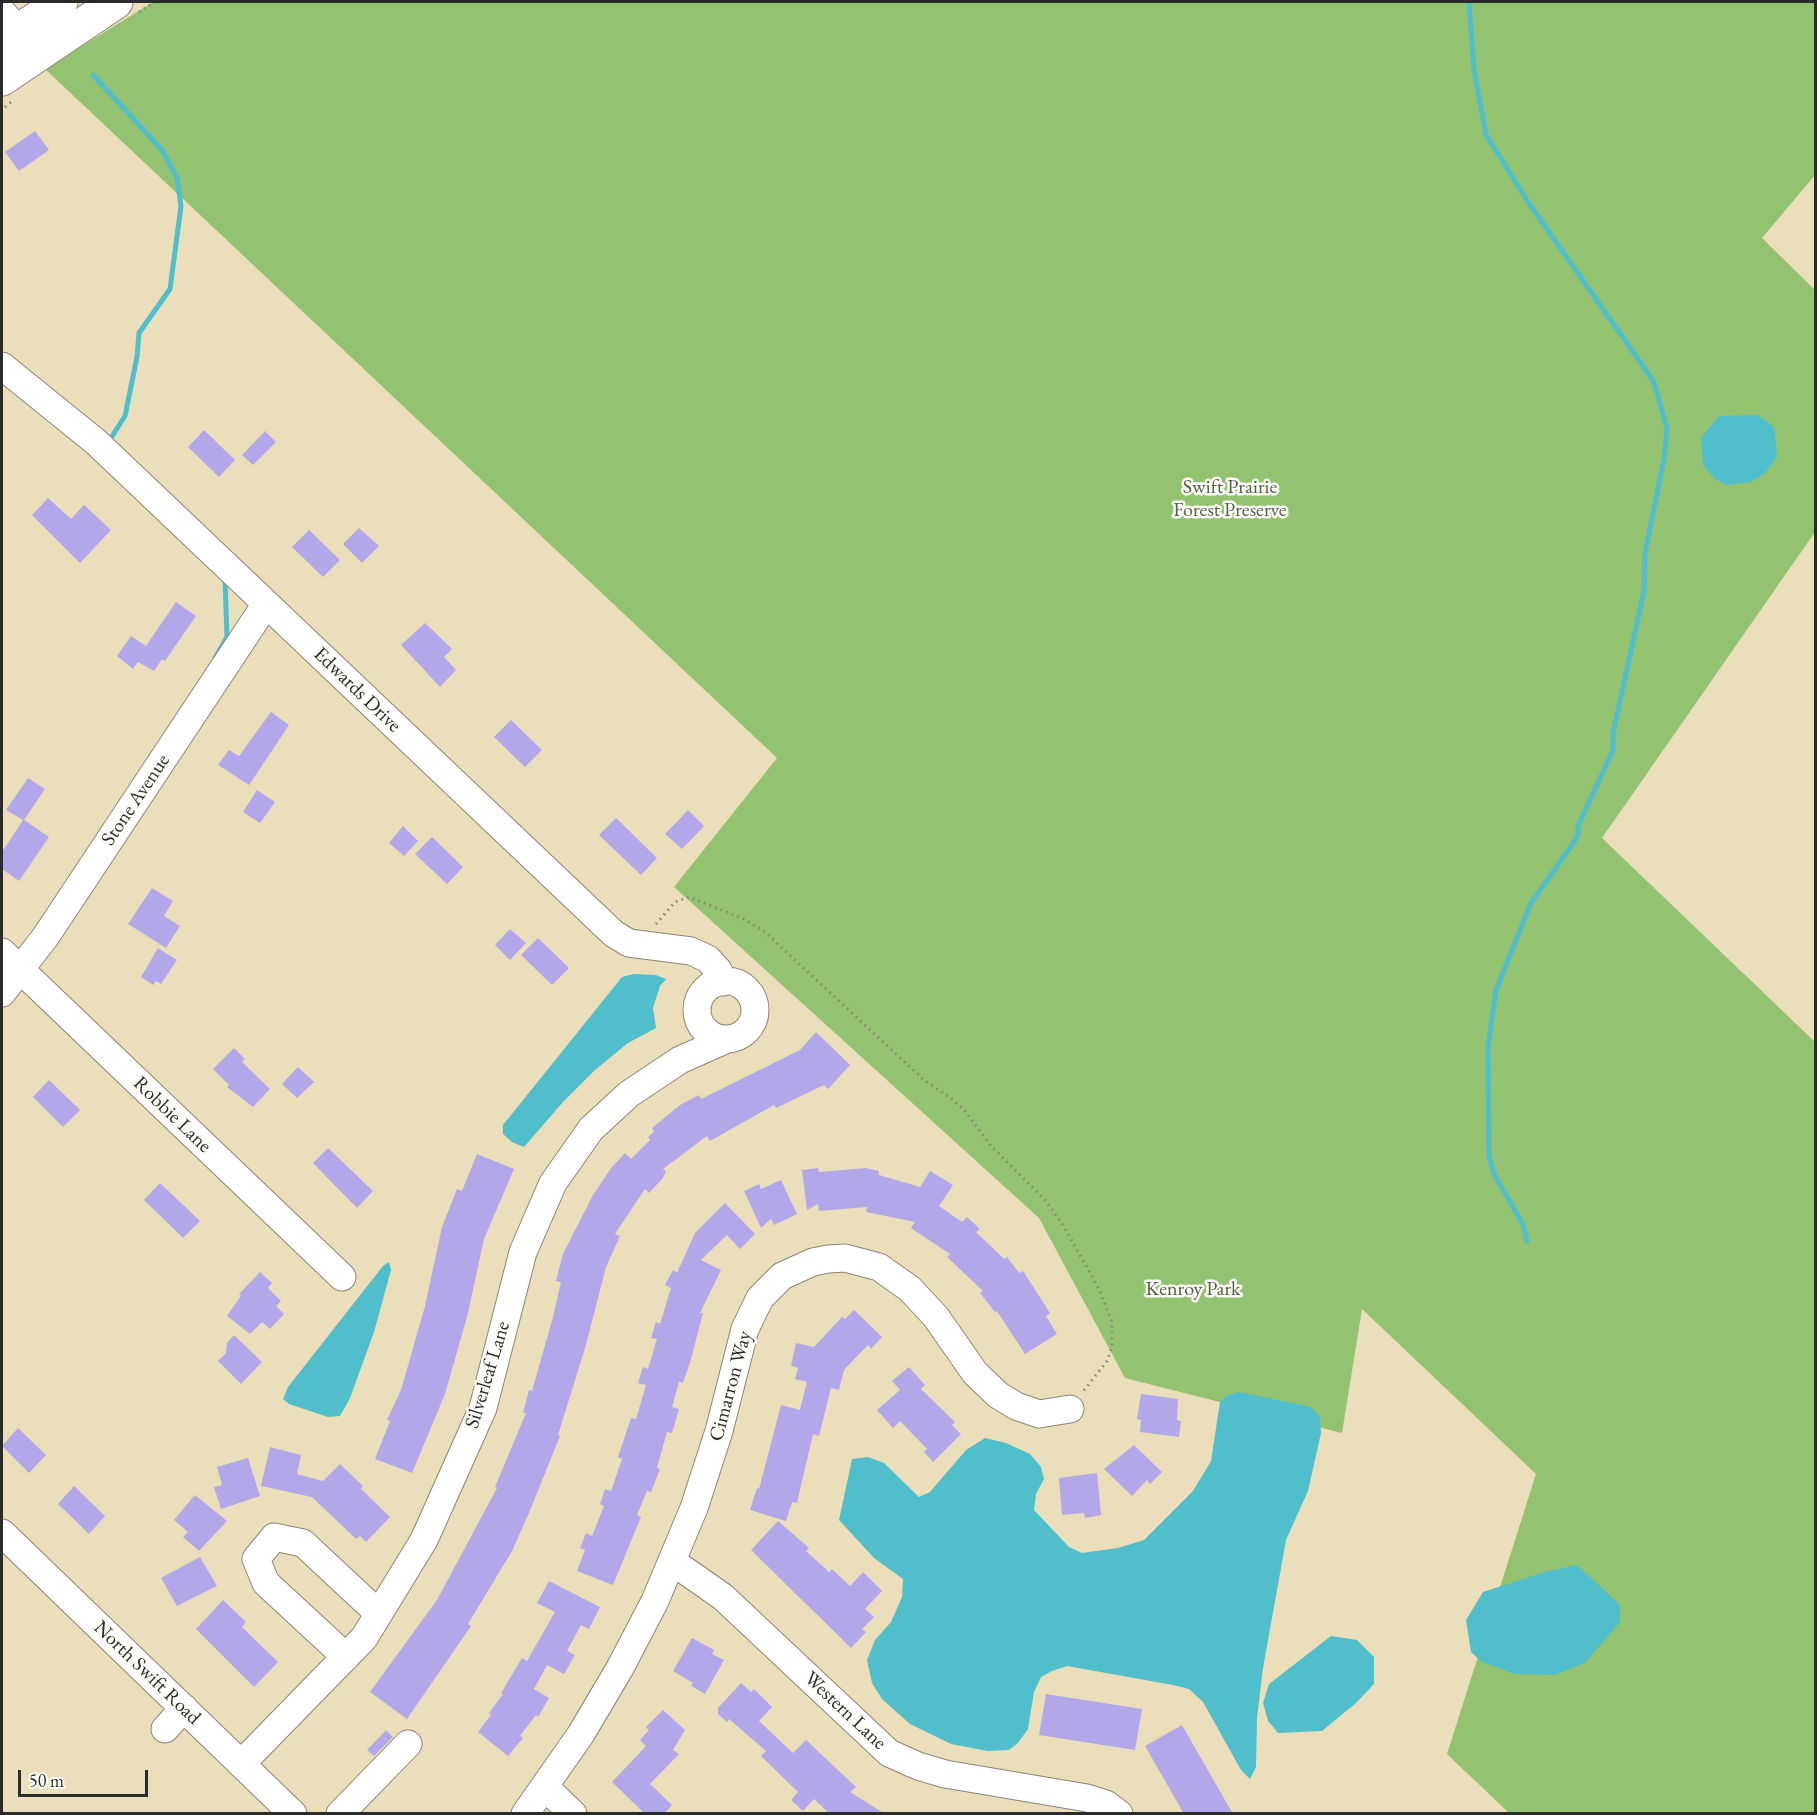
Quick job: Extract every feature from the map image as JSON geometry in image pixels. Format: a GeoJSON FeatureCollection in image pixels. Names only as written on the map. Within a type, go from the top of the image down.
{"type":"FeatureCollection","features":[{"type":"Feature","properties":{"kind":"main road"},"geometry":{"type":"LineString","coordinates":[[2,79],[15,34],[61,2]]}},
{"type":"Feature","properties":{"kind":"main road"},"geometry":{"type":"LineString","coordinates":[[15,34],[116,2]]}},
{"type":"Feature","properties":{"kind":"street","name":"Edwards Drive"},"geometry":{"type":"LineString","coordinates":[[2,366],[96,442],[614,934],[629,943],[691,951],[708,959],[718,970],[723,982]]}},
{"type":"Feature","properties":{"kind":"street","name":"Stone Avenue"},"geometry":{"type":"LineString","coordinates":[[2,993],[11,961],[46,936],[266,604]]}},
{"type":"Feature","properties":{"kind":"street","name":"Robbie Lane"},"geometry":{"type":"LineString","coordinates":[[11,961],[342,1277]]}},
{"type":"Feature","properties":{"kind":"street","name":"Silverleaf Lane"},"geometry":{"type":"LineString","coordinates":[[241,1764],[363,1638],[424,1540],[483,1408],[523,1252],[552,1183],[591,1129],[629,1094],[672,1065],[725,1040],[737,1038],[753,1022],[755,1011],[753,1000],[747,990],[738,984],[723,982]]}},
{"type":"Feature","properties":{"kind":"street"},"geometry":{"type":"LineString","coordinates":[[723,982],[706,989],[697,1010],[699,1021],[705,1031],[725,1040]]}},
{"type":"Feature","properties":{"kind":"street","name":"Cimarron Way"},"geometry":{"type":"LineString","coordinates":[[525,1814],[546,1788],[620,1668],[673,1562],[719,1431],[746,1329],[754,1309],[771,1286],[782,1276],[813,1262],[845,1258],[879,1267],[894,1276],[936,1317],[975,1373],[998,1395],[1016,1406],[1039,1413],[1070,1409]]}},
{"type":"Feature","properties":{"kind":"street","name":"North Swift Road"},"geometry":{"type":"LineString","coordinates":[[2,1533],[293,1814]]}},
{"type":"Feature","properties":{"kind":"street"},"geometry":{"type":"LineString","coordinates":[[346,1657],[266,1582],[256,1559],[274,1537],[303,1543],[378,1613]]}},
{"type":"Feature","properties":{"kind":"street","name":"Western Lane"},"geometry":{"type":"LineString","coordinates":[[673,1562],[723,1597],[890,1753],[918,1766],[945,1774],[1087,1798],[1106,1804],[1118,1813]]}},
{"type":"Feature","properties":{"kind":"street"},"geometry":{"type":"LineString","coordinates":[[165,1730],[184,1708]]}},
{"type":"Feature","properties":{"kind":"street"},"geometry":{"type":"LineString","coordinates":[[340,1814],[408,1744]]}},
{"type":"Feature","properties":{"kind":"street"},"geometry":{"type":"LineString","coordinates":[[546,1788],[573,1814]]}},
{"type":"Feature","properties":{"kind":"path"},"geometry":{"type":"LineString","coordinates":[[650,932],[675,902],[689,897],[744,919],[765,932],[925,1081],[951,1098],[965,1111],[991,1146],[1045,1200],[1063,1225],[1099,1288],[1112,1322],[1112,1347],[1099,1373]]}},
{"type":"Feature","properties":{"kind":"green space","name":"Swift Prairie Forest Preserve"},"geometry":{"type":"Polygon","coordinates":[[[153,2],[1815,2],[1815,175],[1762,238],[1815,290],[1815,532],[1602,838],[1815,1042],[1815,1813],[1509,1813],[1447,1754],[1536,1474],[1362,1309],[1342,1433],[1125,1378],[1039,1218],[674,887],[777,758],[45,69],[153,2]]]}},
{"type":"Feature","properties":{"kind":"water"},"geometry":{"type":"Polygon","coordinates":[[[1758,415],[1774,427],[1777,457],[1765,473],[1751,482],[1726,485],[1715,479],[1703,465],[1701,438],[1719,416],[1758,415]]]}},
{"type":"Feature","properties":{"kind":"water"},"geometry":{"type":"Polygon","coordinates":[[[634,974],[656,975],[666,979],[660,986],[653,1008],[656,1028],[628,1043],[595,1070],[563,1102],[524,1147],[512,1142],[503,1134],[503,1125],[622,977],[634,974]]]}},
{"type":"Feature","properties":{"kind":"water"},"geometry":{"type":"Polygon","coordinates":[[[389,1262],[391,1270],[374,1332],[350,1398],[340,1416],[328,1417],[289,1404],[283,1399],[288,1387],[383,1266],[389,1262]]]}},
{"type":"Feature","properties":{"kind":"water"},"geometry":{"type":"Polygon","coordinates":[[[1239,1392],[1311,1407],[1320,1417],[1321,1433],[1308,1491],[1286,1540],[1263,1668],[1257,1718],[1256,1767],[1250,1779],[1241,1770],[1203,1702],[1189,1689],[1173,1685],[1067,1666],[1052,1671],[1041,1677],[1034,1692],[1028,1729],[1018,1743],[1009,1750],[988,1751],[951,1744],[910,1724],[882,1699],[872,1683],[867,1660],[875,1640],[891,1622],[902,1597],[903,1579],[874,1558],[839,1520],[852,1459],[868,1457],[884,1463],[919,1497],[930,1492],[966,1450],[985,1438],[1006,1443],[1030,1454],[1041,1467],[1044,1479],[1036,1494],[1034,1510],[1069,1547],[1082,1553],[1118,1548],[1144,1540],[1193,1491],[1211,1461],[1220,1402],[1228,1395],[1239,1392]]]}},
{"type":"Feature","properties":{"kind":"water"},"geometry":{"type":"Polygon","coordinates":[[[1577,1565],[1620,1605],[1620,1622],[1585,1663],[1554,1675],[1515,1674],[1482,1662],[1471,1652],[1466,1620],[1483,1592],[1548,1571],[1577,1565]]]}},
{"type":"Feature","properties":{"kind":"water"},"geometry":{"type":"Polygon","coordinates":[[[1331,1636],[1357,1640],[1374,1657],[1374,1684],[1356,1703],[1322,1731],[1278,1733],[1268,1721],[1263,1703],[1269,1684],[1331,1636]]]}},
{"type":"Feature","properties":{"kind":"building"},"geometry":{"type":"Polygon","coordinates":[[[35,131],[49,150],[19,171],[5,152],[35,131]]]}},
{"type":"Feature","properties":{"kind":"building"},"geometry":{"type":"Polygon","coordinates":[[[204,430],[235,460],[219,477],[188,447],[204,430]]]}},
{"type":"Feature","properties":{"kind":"building"},"geometry":{"type":"Polygon","coordinates":[[[265,431],[276,442],[253,465],[242,455],[265,431]]]}},
{"type":"Feature","properties":{"kind":"building"},"geometry":{"type":"Polygon","coordinates":[[[48,498],[71,519],[84,505],[111,530],[80,563],[32,515],[48,498]]]}},
{"type":"Feature","properties":{"kind":"building"},"geometry":{"type":"Polygon","coordinates":[[[359,528],[379,546],[362,563],[343,544],[359,528]]]}},
{"type":"Feature","properties":{"kind":"building"},"geometry":{"type":"Polygon","coordinates":[[[309,530],[340,560],[323,577],[292,547],[309,530]]]}},
{"type":"Feature","properties":{"kind":"building"},"geometry":{"type":"Polygon","coordinates":[[[176,602],[196,616],[165,661],[162,659],[154,671],[138,662],[133,669],[117,656],[131,636],[146,646],[176,602]]]}},
{"type":"Feature","properties":{"kind":"building"},"geometry":{"type":"Polygon","coordinates":[[[425,623],[452,649],[444,657],[456,670],[440,687],[401,645],[425,623]]]}},
{"type":"Feature","properties":{"kind":"building"},"geometry":{"type":"Polygon","coordinates":[[[271,712],[289,725],[249,785],[218,765],[229,750],[239,756],[271,712]]]}},
{"type":"Feature","properties":{"kind":"building"},"geometry":{"type":"Polygon","coordinates":[[[511,720],[542,750],[525,767],[494,737],[511,720]]]}},
{"type":"Feature","properties":{"kind":"building"},"geometry":{"type":"Polygon","coordinates":[[[28,778],[45,789],[24,820],[49,837],[19,881],[2,869],[2,852],[23,820],[6,810],[28,778]]]}},
{"type":"Feature","properties":{"kind":"building"},"geometry":{"type":"Polygon","coordinates":[[[257,790],[275,802],[260,823],[243,812],[257,790]]]}},
{"type":"Feature","properties":{"kind":"building"},"geometry":{"type":"Polygon","coordinates":[[[688,810],[704,826],[682,849],[665,834],[688,810]]]}},
{"type":"Feature","properties":{"kind":"building"},"geometry":{"type":"Polygon","coordinates":[[[616,818],[657,858],[641,875],[599,835],[616,818]]]}},
{"type":"Feature","properties":{"kind":"building"},"geometry":{"type":"Polygon","coordinates":[[[403,826],[418,841],[404,856],[389,843],[403,826]]]}},
{"type":"Feature","properties":{"kind":"building"},"geometry":{"type":"Polygon","coordinates":[[[432,837],[463,867],[447,884],[415,854],[432,837]]]}},
{"type":"Feature","properties":{"kind":"building"},"geometry":{"type":"Polygon","coordinates":[[[152,888],[173,901],[164,916],[180,926],[166,948],[128,924],[152,888]]]}},
{"type":"Feature","properties":{"kind":"building"},"geometry":{"type":"Polygon","coordinates":[[[510,929],[526,943],[510,960],[495,945],[510,929]]]}},
{"type":"Feature","properties":{"kind":"building"},"geometry":{"type":"Polygon","coordinates":[[[538,938],[569,968],[552,985],[521,955],[538,938]]]}},
{"type":"Feature","properties":{"kind":"building"},"geometry":{"type":"Polygon","coordinates":[[[158,948],[177,960],[161,984],[156,981],[153,985],[141,977],[158,948]]]}},
{"type":"Feature","properties":{"kind":"building"},"geometry":{"type":"Polygon","coordinates":[[[816,1032],[850,1065],[828,1089],[824,1085],[776,1108],[774,1105],[710,1141],[707,1136],[663,1169],[666,1172],[662,1179],[649,1193],[645,1189],[615,1234],[620,1236],[606,1267],[586,1345],[558,1435],[560,1436],[529,1513],[512,1551],[468,1624],[471,1626],[407,1719],[370,1692],[437,1600],[497,1488],[495,1487],[526,1413],[523,1413],[529,1390],[532,1391],[553,1317],[561,1282],[556,1281],[563,1254],[593,1195],[612,1167],[625,1153],[631,1159],[650,1140],[648,1137],[654,1132],[652,1128],[680,1105],[699,1095],[701,1099],[800,1050],[816,1032]]]}},
{"type":"Feature","properties":{"kind":"building"},"geometry":{"type":"Polygon","coordinates":[[[234,1048],[245,1059],[242,1062],[270,1089],[253,1107],[227,1087],[229,1085],[213,1069],[234,1048]]]}},
{"type":"Feature","properties":{"kind":"building"},"geometry":{"type":"Polygon","coordinates":[[[298,1067],[314,1082],[297,1098],[282,1084],[298,1067]]]}},
{"type":"Feature","properties":{"kind":"building"},"geometry":{"type":"Polygon","coordinates":[[[49,1080],[80,1110],[63,1127],[33,1097],[49,1080]]]}},
{"type":"Feature","properties":{"kind":"building"},"geometry":{"type":"Polygon","coordinates":[[[328,1148],[373,1191],[357,1208],[313,1163],[328,1148]]]}},
{"type":"Feature","properties":{"kind":"building"},"geometry":{"type":"Polygon","coordinates":[[[477,1154],[514,1169],[484,1239],[467,1317],[445,1394],[412,1473],[375,1459],[390,1421],[387,1420],[401,1390],[425,1306],[442,1227],[457,1189],[462,1191],[477,1154]]]}},
{"type":"Feature","properties":{"kind":"building"},"geometry":{"type":"Polygon","coordinates":[[[818,1168],[819,1172],[866,1168],[879,1171],[879,1175],[920,1187],[930,1171],[953,1185],[939,1206],[962,1222],[967,1217],[980,1229],[976,1232],[1004,1259],[1007,1257],[1019,1273],[1023,1271],[1050,1313],[1046,1316],[1057,1334],[1025,1354],[997,1311],[995,1312],[980,1293],[983,1291],[947,1257],[950,1254],[911,1228],[915,1222],[866,1212],[867,1207],[819,1211],[818,1204],[807,1210],[802,1170],[818,1168]]]}},
{"type":"Feature","properties":{"kind":"building"},"geometry":{"type":"Polygon","coordinates":[[[781,1180],[797,1214],[774,1225],[771,1219],[761,1228],[744,1191],[759,1184],[761,1189],[781,1180]]]}},
{"type":"Feature","properties":{"kind":"building"},"geometry":{"type":"Polygon","coordinates":[[[160,1183],[200,1221],[183,1238],[144,1200],[160,1183]]]}},
{"type":"Feature","properties":{"kind":"building"},"geometry":{"type":"Polygon","coordinates":[[[725,1203],[755,1234],[740,1249],[727,1235],[701,1260],[721,1270],[700,1313],[703,1313],[691,1359],[683,1383],[679,1382],[672,1407],[679,1409],[672,1433],[667,1432],[657,1468],[660,1469],[651,1492],[647,1491],[637,1515],[641,1517],[613,1585],[577,1571],[585,1550],[580,1548],[586,1533],[592,1536],[604,1506],[600,1504],[605,1489],[611,1491],[622,1459],[618,1457],[631,1418],[636,1419],[646,1385],[638,1383],[643,1367],[648,1369],[657,1339],[651,1338],[656,1322],[660,1324],[671,1288],[665,1285],[673,1270],[677,1273],[695,1233],[725,1203]]]}},
{"type":"Feature","properties":{"kind":"building"},"geometry":{"type":"Polygon","coordinates":[[[260,1272],[272,1283],[268,1288],[281,1301],[276,1306],[284,1314],[270,1329],[262,1322],[250,1334],[227,1316],[241,1296],[239,1294],[260,1272]]]}},
{"type":"Feature","properties":{"kind":"building"},"geometry":{"type":"Polygon","coordinates":[[[854,1310],[882,1337],[871,1349],[868,1345],[844,1370],[839,1390],[831,1388],[819,1436],[813,1434],[797,1503],[792,1502],[786,1521],[750,1510],[757,1488],[759,1489],[781,1405],[800,1410],[807,1382],[795,1379],[798,1368],[791,1366],[796,1343],[814,1347],[842,1317],[845,1319],[854,1310]]]}},
{"type":"Feature","properties":{"kind":"building"},"geometry":{"type":"Polygon","coordinates":[[[234,1335],[262,1362],[241,1384],[218,1361],[226,1353],[227,1343],[234,1335]]]}},
{"type":"Feature","properties":{"kind":"building"},"geometry":{"type":"Polygon","coordinates":[[[909,1367],[925,1385],[921,1389],[955,1422],[952,1425],[961,1434],[933,1462],[924,1452],[927,1449],[900,1421],[893,1428],[877,1410],[900,1390],[892,1381],[909,1367]]]}},
{"type":"Feature","properties":{"kind":"building"},"geometry":{"type":"Polygon","coordinates":[[[1141,1394],[1178,1399],[1177,1420],[1181,1421],[1179,1437],[1140,1432],[1141,1420],[1137,1419],[1141,1394]]]}},
{"type":"Feature","properties":{"kind":"building"},"geometry":{"type":"Polygon","coordinates":[[[18,1428],[46,1455],[29,1473],[2,1446],[18,1428]]]}},
{"type":"Feature","properties":{"kind":"building"},"geometry":{"type":"Polygon","coordinates":[[[1134,1445],[1162,1472],[1150,1484],[1147,1480],[1132,1496],[1104,1469],[1134,1445]]]}},
{"type":"Feature","properties":{"kind":"building"},"geometry":{"type":"Polygon","coordinates":[[[270,1447],[301,1455],[297,1474],[323,1481],[340,1464],[363,1486],[361,1489],[390,1517],[366,1542],[360,1536],[356,1539],[312,1497],[261,1486],[270,1447]]]}},
{"type":"Feature","properties":{"kind":"building"},"geometry":{"type":"Polygon","coordinates":[[[248,1458],[260,1496],[221,1509],[214,1487],[222,1485],[217,1467],[248,1458]]]}},
{"type":"Feature","properties":{"kind":"building"},"geometry":{"type":"Polygon","coordinates":[[[1097,1473],[1101,1515],[1085,1518],[1084,1513],[1062,1515],[1059,1478],[1097,1473]]]}},
{"type":"Feature","properties":{"kind":"building"},"geometry":{"type":"Polygon","coordinates":[[[74,1486],[105,1516],[89,1534],[58,1504],[74,1486]]]}},
{"type":"Feature","properties":{"kind":"building"},"geometry":{"type":"Polygon","coordinates":[[[195,1495],[227,1521],[199,1551],[183,1537],[188,1532],[174,1520],[195,1495]]]}},
{"type":"Feature","properties":{"kind":"building"},"geometry":{"type":"Polygon","coordinates":[[[778,1521],[809,1548],[806,1551],[829,1572],[832,1569],[850,1586],[863,1572],[882,1591],[865,1609],[874,1617],[862,1629],[866,1632],[851,1648],[751,1550],[778,1521]]]}},
{"type":"Feature","properties":{"kind":"building"},"geometry":{"type":"Polygon","coordinates":[[[200,1557],[217,1586],[177,1606],[161,1578],[200,1557]]]}},
{"type":"Feature","properties":{"kind":"building"},"geometry":{"type":"Polygon","coordinates":[[[549,1581],[600,1607],[589,1629],[581,1625],[567,1651],[575,1655],[564,1674],[547,1665],[534,1689],[549,1698],[538,1717],[536,1715],[520,1736],[523,1738],[508,1756],[478,1732],[491,1715],[489,1713],[503,1694],[501,1693],[522,1658],[527,1661],[555,1612],[537,1603],[549,1581]]]}},
{"type":"Feature","properties":{"kind":"building"},"geometry":{"type":"Polygon","coordinates":[[[223,1600],[246,1622],[242,1627],[278,1662],[254,1687],[196,1629],[223,1600]]]}},
{"type":"Feature","properties":{"kind":"building"},"geometry":{"type":"Polygon","coordinates":[[[692,1638],[714,1650],[712,1654],[724,1660],[705,1694],[691,1686],[693,1683],[673,1671],[692,1638]]]}},
{"type":"Feature","properties":{"kind":"building"},"geometry":{"type":"Polygon","coordinates":[[[741,1683],[751,1692],[754,1689],[772,1707],[759,1721],[793,1753],[806,1740],[856,1787],[850,1792],[885,1814],[830,1814],[814,1799],[803,1811],[791,1800],[798,1792],[761,1756],[766,1751],[729,1719],[727,1722],[718,1714],[718,1708],[741,1683]]]}},
{"type":"Feature","properties":{"kind":"building"},"geometry":{"type":"Polygon","coordinates":[[[1046,1694],[1142,1709],[1135,1750],[1039,1735],[1046,1694]]]}},
{"type":"Feature","properties":{"kind":"building"},"geometry":{"type":"Polygon","coordinates":[[[663,1710],[685,1730],[673,1750],[679,1754],[650,1784],[672,1805],[664,1814],[645,1814],[612,1782],[646,1746],[640,1740],[649,1730],[646,1727],[663,1710]]]}},
{"type":"Feature","properties":{"kind":"building"},"geometry":{"type":"Polygon","coordinates":[[[1182,1725],[1233,1814],[1184,1814],[1145,1746],[1182,1725]]]}},
{"type":"Feature","properties":{"kind":"building"},"geometry":{"type":"Polygon","coordinates":[[[386,1730],[393,1737],[374,1756],[367,1750],[386,1730]]]}},
{"type":"Feature","properties":{"kind":"waterway"},"geometry":{"type":"LineString","coordinates":[[1469,2],[1474,70],[1486,135],[1530,205],[1654,382],[1667,429],[1664,459],[1645,553],[1644,591],[1613,733],[1613,750],[1578,826],[1578,835],[1531,903],[1496,990],[1488,1047],[1489,1156],[1494,1174],[1523,1225],[1527,1241]]}},
{"type":"Feature","properties":{"kind":"waterway"},"geometry":{"type":"LineString","coordinates":[[93,75],[162,150],[177,178],[181,206],[170,289],[139,333],[137,357],[125,416],[111,438]]}},
{"type":"Feature","properties":{"kind":"waterway"},"geometry":{"type":"LineString","coordinates":[[215,658],[227,637],[225,578]]}},
{"type":"Feature","properties":{"kind":"park label","name":"Kenroy Park"},"geometry":{"type":"Point","coordinates":[1193,1290]}}]}
